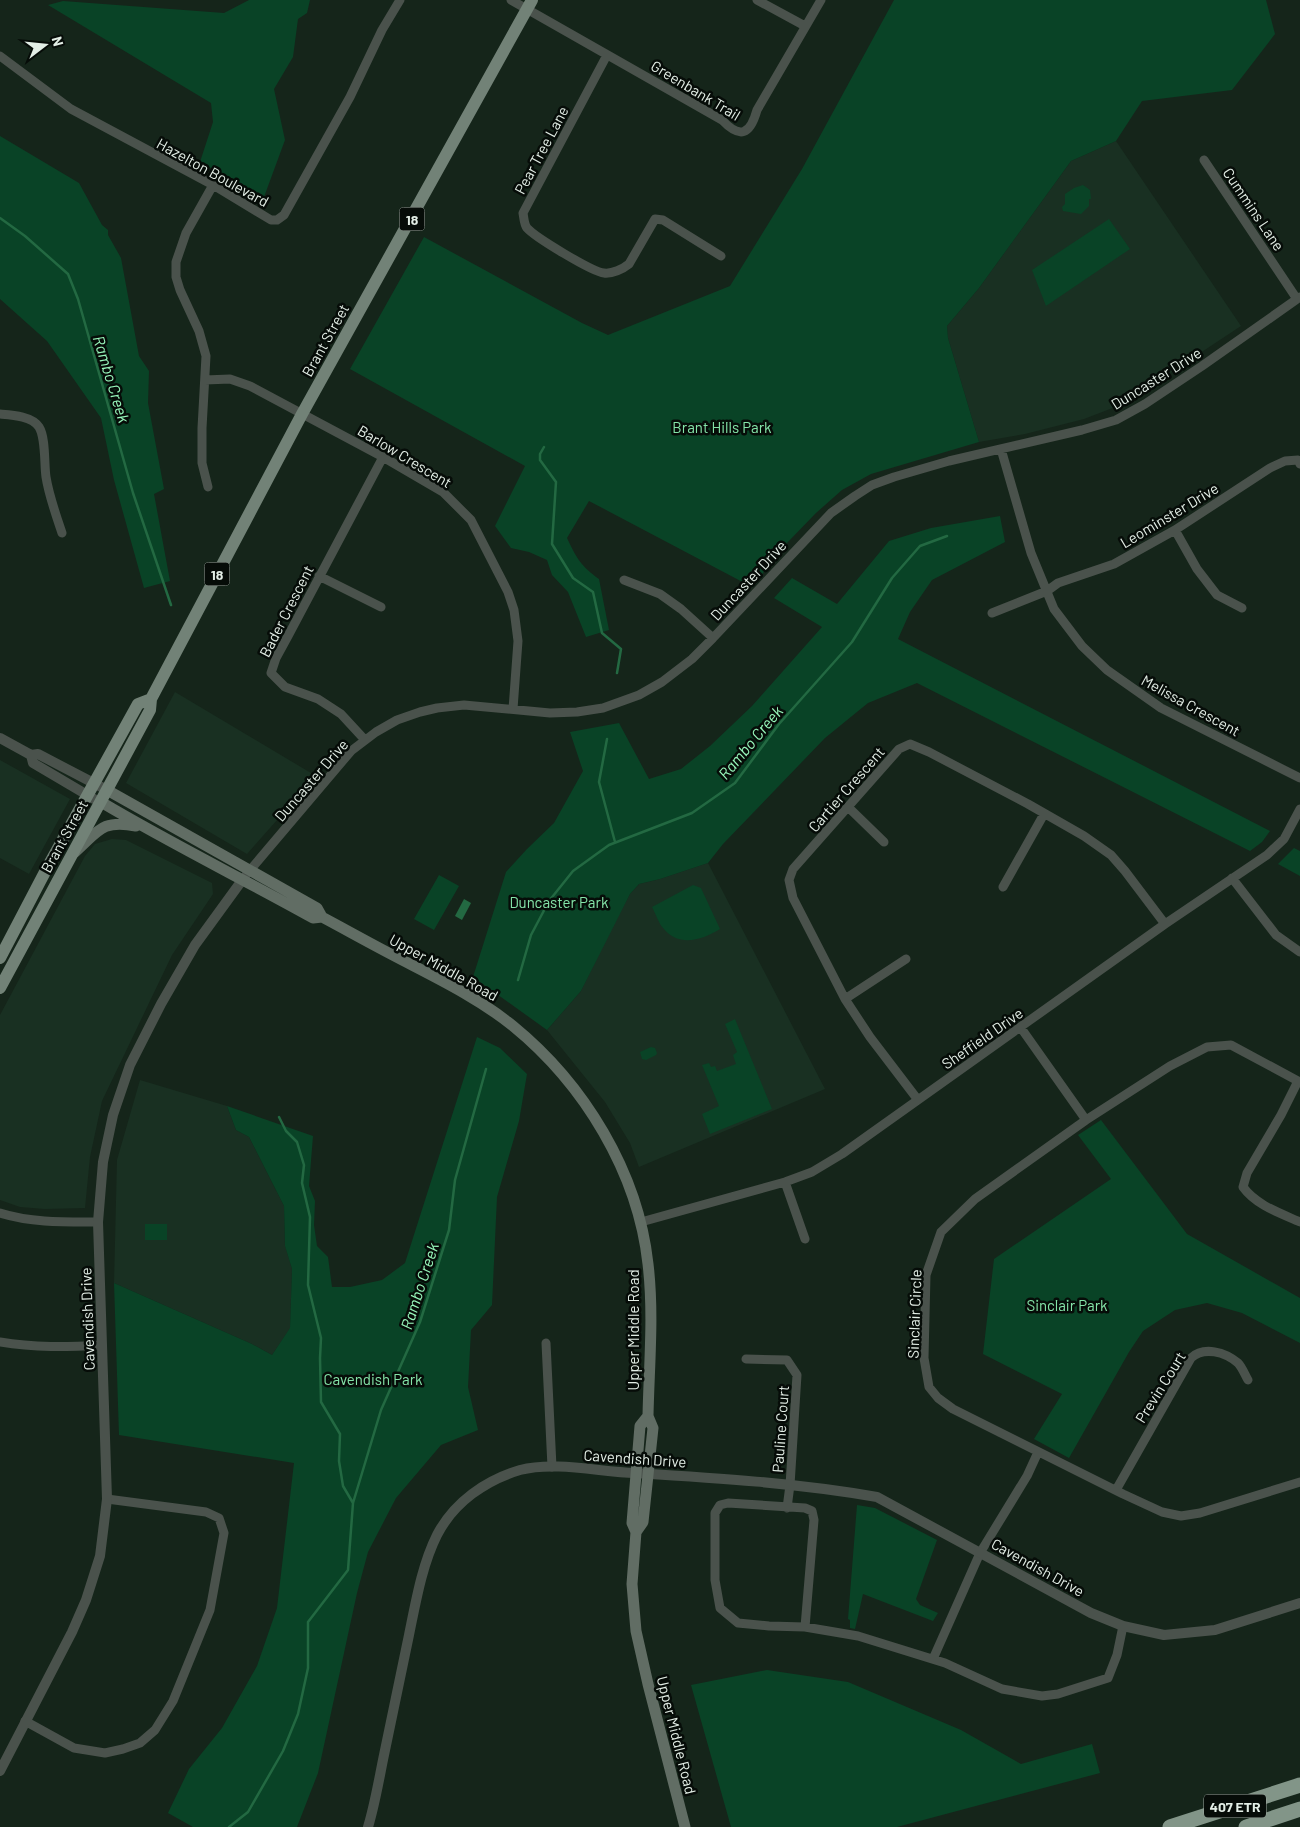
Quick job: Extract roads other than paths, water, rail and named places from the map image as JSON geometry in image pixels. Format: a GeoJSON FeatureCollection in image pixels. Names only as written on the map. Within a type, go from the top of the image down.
{"type":"FeatureCollection","features":[{"type":"Feature","properties":{"kind":"highway","name":"407 ETR"},"geometry":{"type":"LineString","coordinates":[[1170,1827],[1300,1785]]}},
{"type":"Feature","properties":{"kind":"highway","name":"407 ETR"},"geometry":{"type":"LineString","coordinates":[[1246,1827],[1300,1809]]}},
{"type":"Feature","properties":{"kind":"main road","name":"Brant Street"},"geometry":{"type":"LineString","coordinates":[[0,988],[150,710],[151,699],[302,414],[529,4]]}},
{"type":"Feature","properties":{"kind":"main road","name":"Brant Street"},"geometry":{"type":"LineString","coordinates":[[0,958],[46,870],[138,704],[151,699]]}},
{"type":"Feature","properties":{"kind":"main road","name":"Upper Middle Road"},"geometry":{"type":"LineString","coordinates":[[107,790],[247,875]]}},
{"type":"Feature","properties":{"kind":"main road","name":"Upper Middle Road"},"geometry":{"type":"LineString","coordinates":[[101,802],[145,828],[317,908],[322,917],[462,991],[513,1026],[566,1078],[606,1138],[629,1185],[641,1222],[648,1264],[650,1304],[648,1416],[653,1428],[643,1522],[636,1532]]}},
{"type":"Feature","properties":{"kind":"main road"},"geometry":{"type":"LineString","coordinates":[[71,856],[102,827],[123,824],[145,828]]}},
{"type":"Feature","properties":{"kind":"main road","name":"Upper Middle Road"},"geometry":{"type":"LineString","coordinates":[[648,1416],[640,1426],[632,1522],[636,1532],[632,1584],[636,1631],[685,1827]]}},
{"type":"Feature","properties":{"kind":"street","name":"Hazelton Boulevard"},"geometry":{"type":"LineString","coordinates":[[0,56],[71,109],[213,185],[271,220],[276,220],[284,215],[350,97],[382,30],[400,0]]}},
{"type":"Feature","properties":{"kind":"street"},"geometry":{"type":"LineString","coordinates":[[511,0],[529,4]]}},
{"type":"Feature","properties":{"kind":"street"},"geometry":{"type":"LineString","coordinates":[[757,0],[806,26]]}},
{"type":"Feature","properties":{"kind":"street","name":"Greenbank Trail"},"geometry":{"type":"LineString","coordinates":[[529,4],[607,55],[722,120],[731,129],[738,132],[747,130],[753,124],[757,110],[821,0]]}},
{"type":"Feature","properties":{"kind":"street","name":"Pear Tree Lane"},"geometry":{"type":"LineString","coordinates":[[607,55],[523,213],[526,226],[532,233],[574,259],[604,274],[624,269],[629,264],[655,219],[663,220],[721,256]]}},
{"type":"Feature","properties":{"kind":"street","name":"Cummins Lane"},"geometry":{"type":"LineString","coordinates":[[1204,160],[1299,298]]}},
{"type":"Feature","properties":{"kind":"street"},"geometry":{"type":"LineString","coordinates":[[208,487],[202,463],[206,356],[199,331],[180,290],[176,277],[176,262],[186,233],[213,185]]}},
{"type":"Feature","properties":{"kind":"street","name":"Duncaster Drive"},"geometry":{"type":"LineString","coordinates":[[247,875],[351,751],[376,732],[397,720],[437,708],[464,705],[550,713],[568,712],[603,708],[639,696],[662,682],[692,659],[831,513],[855,496],[872,486],[894,477],[1116,420],[1145,404],[1202,366],[1299,298]]}},
{"type":"Feature","properties":{"kind":"street","name":"Barlow Crescent"},"geometry":{"type":"LineString","coordinates":[[205,380],[230,379],[240,382],[302,414],[383,457],[443,492],[471,520],[508,592],[514,610],[518,640],[513,709]]}},
{"type":"Feature","properties":{"kind":"street"},"geometry":{"type":"LineString","coordinates":[[0,414],[24,418],[39,426],[46,476],[62,533]]}},
{"type":"Feature","properties":{"kind":"street","name":"Melissa Crescent"},"geometry":{"type":"LineString","coordinates":[[1001,449],[1031,553],[1054,609],[1082,646],[1107,670],[1161,708],[1300,778]]}},
{"type":"Feature","properties":{"kind":"street","name":"Bader Crescent"},"geometry":{"type":"LineString","coordinates":[[365,740],[341,714],[318,699],[285,687],[271,673],[276,658],[383,457]]}},
{"type":"Feature","properties":{"kind":"street","name":"Leominster Drive"},"geometry":{"type":"LineString","coordinates":[[992,613],[1047,591],[1058,583],[1114,564],[1175,530],[1270,468],[1284,461],[1298,460],[1300,464]]}},
{"type":"Feature","properties":{"kind":"street"},"geometry":{"type":"LineString","coordinates":[[1175,530],[1197,569],[1217,595],[1242,608]]}},
{"type":"Feature","properties":{"kind":"street"},"geometry":{"type":"LineString","coordinates":[[319,576],[381,607]]}},
{"type":"Feature","properties":{"kind":"street"},"geometry":{"type":"LineString","coordinates":[[624,580],[660,594],[682,609],[713,638]]}},
{"type":"Feature","properties":{"kind":"street","name":"Upper Middle Road"},"geometry":{"type":"LineString","coordinates":[[0,738],[31,755],[38,754],[92,790],[101,802]]}},
{"type":"Feature","properties":{"kind":"street","name":"Cartier Crescent"},"geometry":{"type":"LineString","coordinates":[[918,1100],[870,1037],[845,999],[793,898],[789,880],[793,869],[899,750],[910,744],[929,752],[1084,836],[1110,855],[1125,871],[1165,924]]}},
{"type":"Feature","properties":{"kind":"street","name":"Upper Middle Road"},"geometry":{"type":"LineString","coordinates":[[92,790],[107,790]]}},
{"type":"Feature","properties":{"kind":"street"},"geometry":{"type":"LineString","coordinates":[[848,807],[884,842]]}},
{"type":"Feature","properties":{"kind":"street","name":"Sheffield Drive"},"geometry":{"type":"LineString","coordinates":[[641,1222],[785,1182],[812,1172],[842,1154],[1165,924],[1267,855],[1284,839],[1300,809]]}},
{"type":"Feature","properties":{"kind":"street"},"geometry":{"type":"LineString","coordinates":[[1003,887],[1044,814]]}},
{"type":"Feature","properties":{"kind":"street","name":"Cavendish Drive"},"geometry":{"type":"LineString","coordinates":[[0,1771],[72,1632],[86,1600],[100,1556],[107,1499],[98,1222],[104,1155],[113,1115],[130,1065],[161,1004],[195,945],[247,875]]}},
{"type":"Feature","properties":{"kind":"street"},"geometry":{"type":"LineString","coordinates":[[1232,878],[1276,935],[1300,952]]}},
{"type":"Feature","properties":{"kind":"street"},"geometry":{"type":"LineString","coordinates":[[845,999],[906,959]]}},
{"type":"Feature","properties":{"kind":"street"},"geometry":{"type":"LineString","coordinates":[[1021,1028],[1086,1120]]}},
{"type":"Feature","properties":{"kind":"street","name":"Sinclair Circle"},"geometry":{"type":"LineString","coordinates":[[1299,1081],[1231,1044],[1207,1047],[1170,1066],[1086,1120],[975,1199],[942,1232],[926,1275],[924,1358],[929,1388],[938,1398],[953,1409],[1162,1512],[1181,1516],[1200,1513],[1300,1482]]}},
{"type":"Feature","properties":{"kind":"street"},"geometry":{"type":"LineString","coordinates":[[1299,1081],[1282,1115],[1247,1173],[1243,1187],[1249,1196],[1270,1209],[1300,1222]]}},
{"type":"Feature","properties":{"kind":"street"},"geometry":{"type":"LineString","coordinates":[[785,1182],[805,1239]]}},
{"type":"Feature","properties":{"kind":"street"},"geometry":{"type":"LineString","coordinates":[[0,1213],[47,1222],[98,1222]]}},
{"type":"Feature","properties":{"kind":"street"},"geometry":{"type":"LineString","coordinates":[[0,1342],[64,1347],[102,1345]]}},
{"type":"Feature","properties":{"kind":"street"},"geometry":{"type":"LineString","coordinates":[[546,1343],[552,1466]]}},
{"type":"Feature","properties":{"kind":"street","name":"Previn Court"},"geometry":{"type":"LineString","coordinates":[[1116,1490],[1195,1354],[1205,1351],[1218,1352],[1238,1363],[1248,1380]]}},
{"type":"Feature","properties":{"kind":"street","name":"Pauline Court"},"geometry":{"type":"LineString","coordinates":[[746,1359],[787,1360],[797,1375],[790,1485]]}},
{"type":"Feature","properties":{"kind":"street"},"geometry":{"type":"LineString","coordinates":[[933,1660],[980,1553],[1038,1452]]}},
{"type":"Feature","properties":{"kind":"street","name":"Cavendish Drive"},"geometry":{"type":"LineString","coordinates":[[368,1827],[417,1598],[438,1533],[460,1504],[486,1484],[522,1470],[552,1466],[790,1485],[877,1497],[1091,1613],[1123,1626],[1164,1634],[1215,1630],[1300,1603]]}},
{"type":"Feature","properties":{"kind":"street"},"geometry":{"type":"LineString","coordinates":[[787,1508],[790,1485]]}},
{"type":"Feature","properties":{"kind":"street"},"geometry":{"type":"LineString","coordinates":[[25,1721],[74,1748],[85,1751],[105,1753],[140,1743],[155,1730],[173,1701],[210,1610],[224,1532],[219,1518],[206,1512],[107,1499]]}},
{"type":"Feature","properties":{"kind":"street"},"geometry":{"type":"LineString","coordinates":[[805,1627],[814,1520],[812,1511],[805,1508],[728,1503],[720,1506],[715,1513],[716,1580],[720,1608],[738,1622],[768,1626],[805,1627],[858,1636],[933,1660],[1002,1689],[1042,1696],[1058,1694],[1108,1678],[1117,1655],[1123,1626]]}},
{"type":"Feature","properties":{"kind":"waterway","name":"Rambo Creek"},"geometry":{"type":"LineString","coordinates":[[0,218],[25,236],[68,274],[78,299],[133,493],[171,605]]}},
{"type":"Feature","properties":{"kind":"waterway"},"geometry":{"type":"LineString","coordinates":[[544,447],[540,454],[540,460],[556,482],[552,544],[573,578],[593,592],[602,633],[621,649],[617,673]]}},
{"type":"Feature","properties":{"kind":"waterway","name":"Rambo Creek"},"geometry":{"type":"LineString","coordinates":[[518,980],[531,935],[549,901],[573,871],[609,845],[692,813],[735,783],[779,724],[852,642],[892,578],[920,546],[947,536]]}},
{"type":"Feature","properties":{"kind":"waterway"},"geometry":{"type":"LineString","coordinates":[[607,739],[599,782],[615,842]]}},
{"type":"Feature","properties":{"kind":"waterway","name":"Rambo Creek"},"geometry":{"type":"LineString","coordinates":[[229,1827],[248,1812],[283,1751],[298,1714],[308,1668],[308,1622],[348,1570],[353,1503],[381,1410],[420,1322],[449,1230],[455,1180],[486,1069]]}},
{"type":"Feature","properties":{"kind":"waterway"},"geometry":{"type":"LineString","coordinates":[[279,1117],[286,1131],[297,1142],[304,1165],[302,1183],[310,1217],[308,1285],[321,1338],[321,1402],[340,1434],[339,1461],[343,1486],[353,1503]]}},
{"type":"Feature","properties":{"kind":"park label","name":"Brant Hills Park"},"geometry":{"type":"Point","coordinates":[722,427]}},
{"type":"Feature","properties":{"kind":"park label","name":"Duncaster Park"},"geometry":{"type":"Point","coordinates":[559,902]}},
{"type":"Feature","properties":{"kind":"park label","name":"Sinclair Park"},"geometry":{"type":"Point","coordinates":[1067,1305]}},
{"type":"Feature","properties":{"kind":"park label","name":"Cavendish Park"},"geometry":{"type":"Point","coordinates":[373,1379]}}]}
